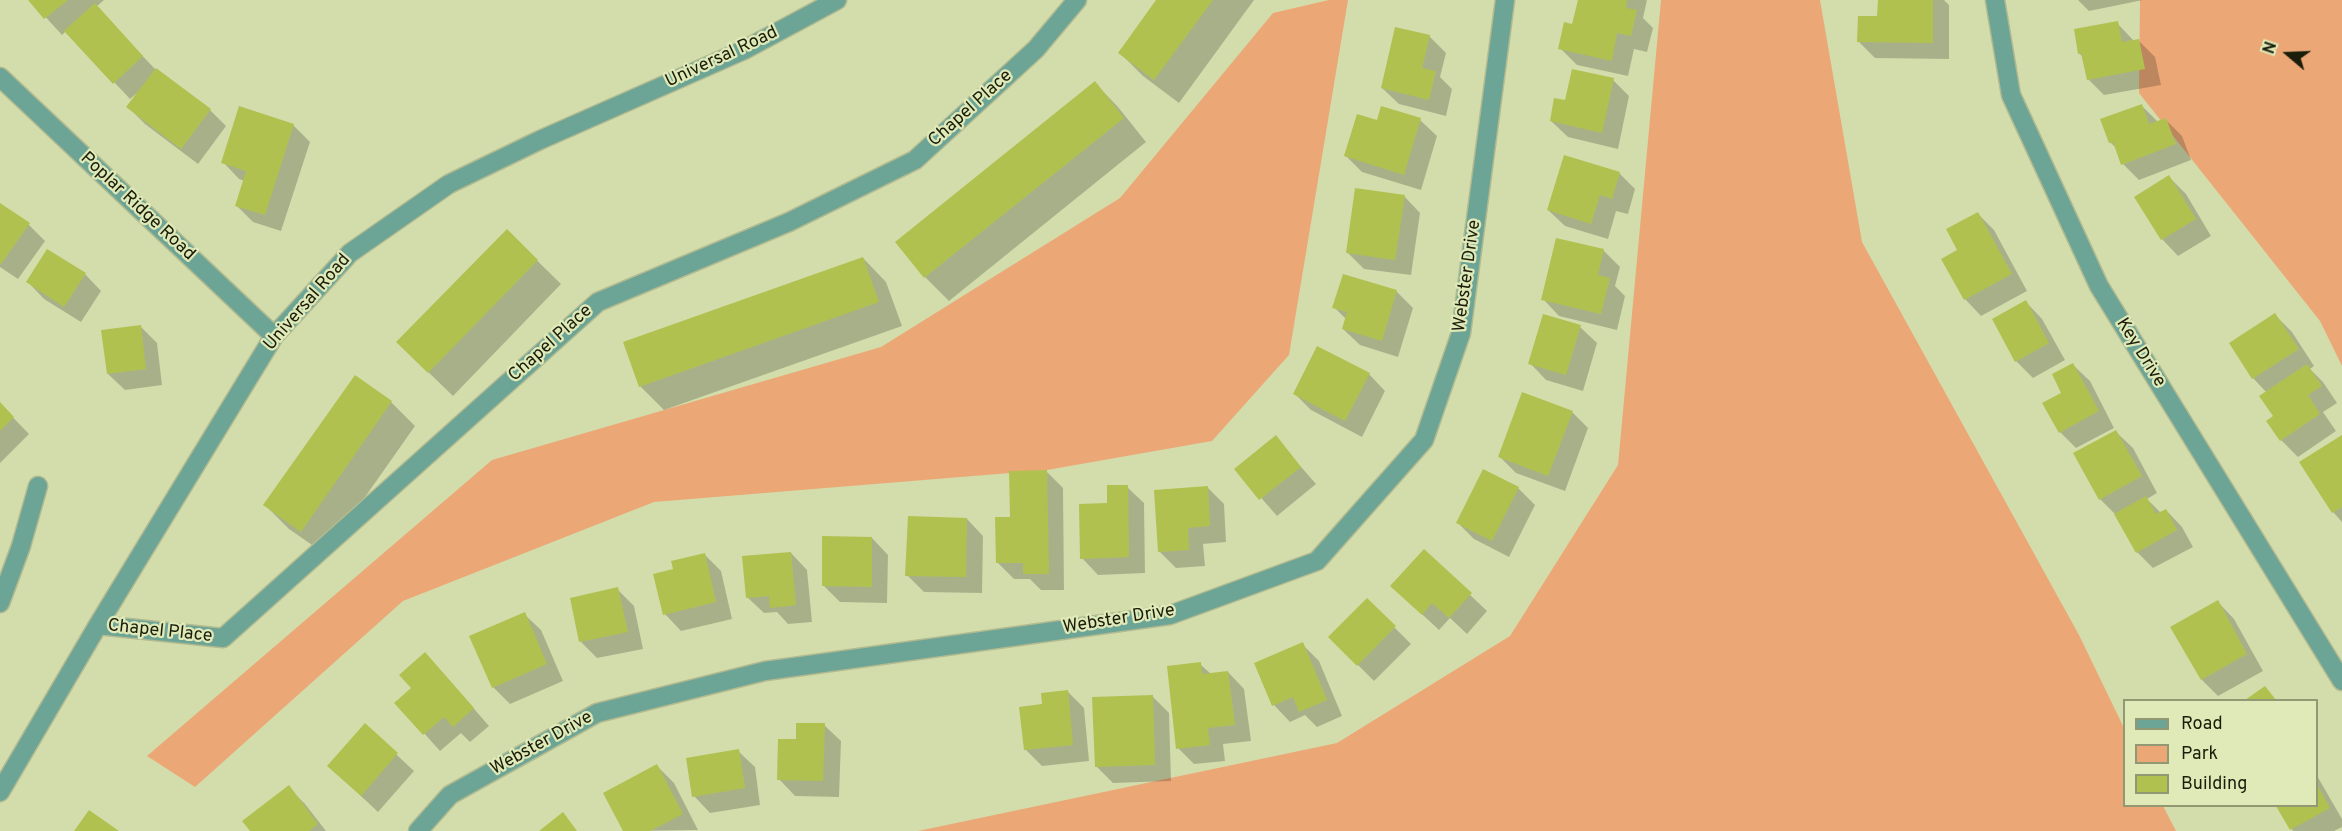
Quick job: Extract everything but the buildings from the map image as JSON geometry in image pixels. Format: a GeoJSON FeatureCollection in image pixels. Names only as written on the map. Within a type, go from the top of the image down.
{"type":"FeatureCollection","features":[{"type":"Feature","properties":{"kind":"street","name":"Universal Road"},"geometry":{"type":"LineString","coordinates":[[0,792],[98,625],[274,336],[350,253],[448,184],[540,140],[744,51],[837,0]]}},
{"type":"Feature","properties":{"kind":"street","name":"Chapel Place"},"geometry":{"type":"LineString","coordinates":[[98,625],[223,638],[598,302],[789,222],[915,160],[1036,49],[1077,0]]}},
{"type":"Feature","properties":{"kind":"street","name":"Webster Drive"},"geometry":{"type":"LineString","coordinates":[[418,831],[450,795],[597,713],[765,671],[1170,615],[1317,561],[1424,440],[1461,333],[1505,0]]}},
{"type":"Feature","properties":{"kind":"street","name":"Key Drive"},"geometry":{"type":"LineString","coordinates":[[1995,0],[2011,95],[2099,286],[2342,681]]}},
{"type":"Feature","properties":{"kind":"street","name":"Poplar Ridge Road"},"geometry":{"type":"LineString","coordinates":[[0,77],[274,336]]}},
{"type":"Feature","properties":{"kind":"street"},"geometry":{"type":"LineString","coordinates":[[0,603],[21,546],[38,486]]}},
{"type":"Feature","properties":{"kind":"green space"},"geometry":{"type":"Polygon","coordinates":[[[1329,0],[1348,0],[1289,355],[1212,441],[1047,470],[654,502],[403,601],[195,787],[147,756],[492,460],[881,347],[1120,198],[1273,13],[1329,0]]]}},
{"type":"Feature","properties":{"kind":"green space"},"geometry":{"type":"Polygon","coordinates":[[[1661,0],[1820,0],[1862,242],[2079,635],[2123,726],[2123,807],[2164,807],[2176,831],[918,831],[1337,743],[1510,636],[1618,465],[1661,0]]]}},
{"type":"Feature","properties":{"kind":"green space"},"geometry":{"type":"Polygon","coordinates":[[[2140,0],[2342,0],[2342,366],[2320,321],[2139,93],[2140,0]]]}}]}
